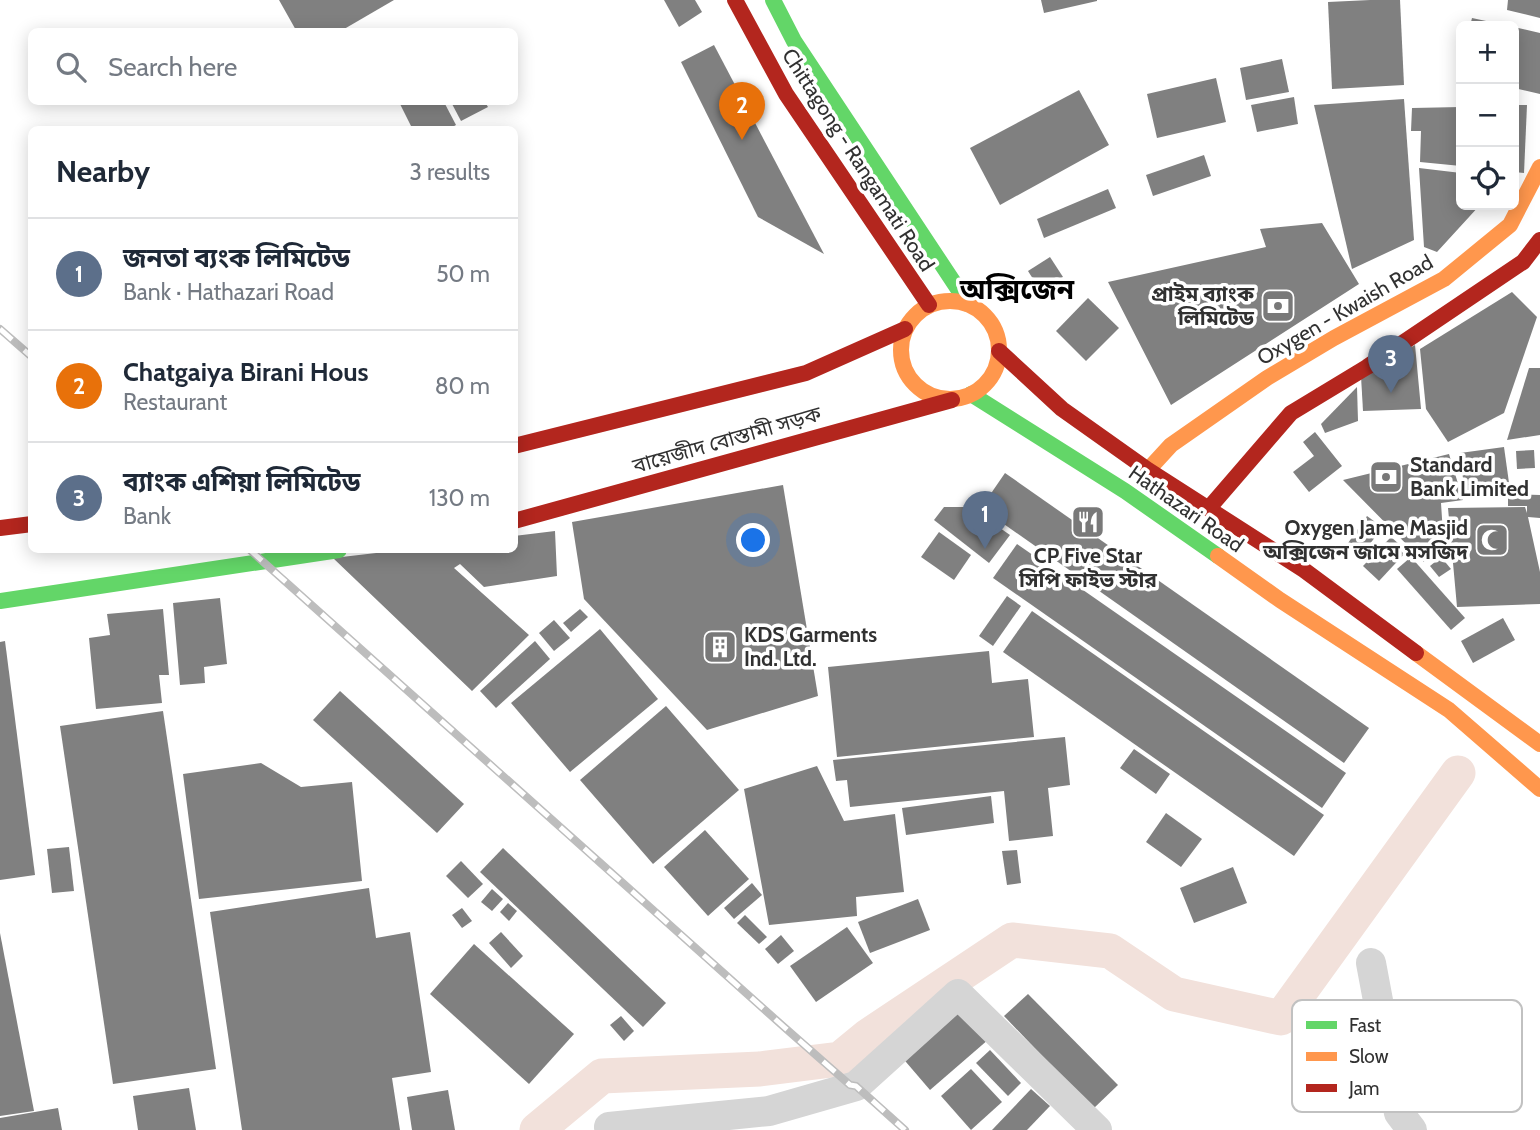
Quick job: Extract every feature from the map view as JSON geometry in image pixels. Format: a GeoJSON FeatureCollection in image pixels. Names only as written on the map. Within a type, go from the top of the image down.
{"type":"FeatureCollection","features":[{"type":"Feature","properties":{"kind":"main road","name":"Chittagong - Rangamati Road"},"geometry":{"type":"LineString","coordinates":[[735,0],[786,94],[929,305]]}},
{"type":"Feature","properties":{"kind":"main road","name":"Chittagong - Rangamati Road"},"geometry":{"type":"LineString","coordinates":[[773,0],[794,41],[968,304]]}},
{"type":"Feature","properties":{"kind":"main road","name":"Oxygen - Kwaish Road"},"geometry":{"type":"LineString","coordinates":[[1147,470],[1171,445],[1267,377],[1444,279],[1510,225],[1540,166]]}},
{"type":"Feature","properties":{"kind":"main road"},"geometry":{"type":"LineString","coordinates":[[1209,508],[1291,413],[1367,367],[1523,262],[1540,240]]}},
{"type":"Feature","properties":{"kind":"main road"},"geometry":{"type":"LineString","coordinates":[[945,301],[968,304],[981,311],[991,323],[999,351],[997,366],[983,387],[971,394],[951,400],[929,394],[909,378],[901,357],[905,329],[915,315],[929,305],[945,301]]}},
{"type":"Feature","properties":{"kind":"main road","name":"বায়েজীদ বোস্তামী সড়ক"},"geometry":{"type":"LineString","coordinates":[[518,445],[806,373],[905,329]]}},
{"type":"Feature","properties":{"kind":"main road","name":"Hathazari Road"},"geometry":{"type":"LineString","coordinates":[[999,351],[1062,409],[1147,470],[1304,570],[1540,744]]}},
{"type":"Feature","properties":{"kind":"main road","name":"Hathazari Road"},"geometry":{"type":"LineString","coordinates":[[971,394],[1125,491],[1280,600],[1449,710],[1540,789]]}},
{"type":"Feature","properties":{"kind":"main road","name":"বায়েজীদ বোস্তামী সড়ক"},"geometry":{"type":"LineString","coordinates":[[518,521],[951,400]]}},
{"type":"Feature","properties":{"kind":"main road"},"geometry":{"type":"LineString","coordinates":[[0,528],[28,524]]}},
{"type":"Feature","properties":{"kind":"main road"},"geometry":{"type":"LineString","coordinates":[[0,601],[319,553]]}},
{"type":"Feature","properties":{"kind":"street"},"geometry":{"type":"LineString","coordinates":[[1371,963],[1378,1000]]}},
{"type":"Feature","properties":{"kind":"street"},"geometry":{"type":"LineString","coordinates":[[611,1130],[609,1127],[769,1111],[856,1086],[958,993],[1097,1130]]}},
{"type":"Feature","properties":{"kind":"street"},"geometry":{"type":"LineString","coordinates":[[1399,1112],[1412,1130]]}},
{"type":"Feature","properties":{"kind":"building"},"geometry":{"type":"Polygon","coordinates":[[[279,0],[394,0],[346,28],[295,28],[279,0]]]}},
{"type":"Feature","properties":{"kind":"building"},"geometry":{"type":"Polygon","coordinates":[[[664,0],[695,0],[702,12],[679,27],[664,0]]]}},
{"type":"Feature","properties":{"kind":"building"},"geometry":{"type":"Polygon","coordinates":[[[1041,0],[1097,0],[1097,1],[1044,13],[1041,0]]]}},
{"type":"Feature","properties":{"kind":"building"},"geometry":{"type":"Polygon","coordinates":[[[1400,0],[1404,85],[1332,89],[1328,2],[1400,0]]]}},
{"type":"Feature","properties":{"kind":"building"},"geometry":{"type":"Polygon","coordinates":[[[1508,0],[1540,0],[1540,18],[1507,10],[1508,0]]]}},
{"type":"Feature","properties":{"kind":"building"},"geometry":{"type":"Polygon","coordinates":[[[1519,28],[1540,33],[1540,94],[1519,89],[1519,28]]]}},
{"type":"Feature","properties":{"kind":"building"},"geometry":{"type":"Polygon","coordinates":[[[714,45],[824,254],[758,217],[681,62],[714,45]]]}},
{"type":"Feature","properties":{"kind":"building"},"geometry":{"type":"Polygon","coordinates":[[[1282,59],[1289,92],[1246,100],[1240,68],[1282,59]]]}},
{"type":"Feature","properties":{"kind":"building"},"geometry":{"type":"Polygon","coordinates":[[[1216,78],[1226,122],[1157,138],[1147,94],[1216,78]]]}},
{"type":"Feature","properties":{"kind":"building"},"geometry":{"type":"Polygon","coordinates":[[[1079,90],[1109,145],[1000,205],[970,148],[1079,90]]]}},
{"type":"Feature","properties":{"kind":"building"},"geometry":{"type":"Polygon","coordinates":[[[1294,97],[1298,124],[1257,132],[1251,105],[1294,97]]]}},
{"type":"Feature","properties":{"kind":"building"},"geometry":{"type":"Polygon","coordinates":[[[1404,99],[1414,240],[1352,269],[1314,105],[1404,99]]]}},
{"type":"Feature","properties":{"kind":"building"},"geometry":{"type":"Polygon","coordinates":[[[400,105],[446,105],[456,125],[454,126],[411,126],[400,105]]]}},
{"type":"Feature","properties":{"kind":"building"},"geometry":{"type":"Polygon","coordinates":[[[453,105],[488,107],[461,121],[453,105]]]}},
{"type":"Feature","properties":{"kind":"building"},"geometry":{"type":"Polygon","coordinates":[[[1519,105],[1527,105],[1524,173],[1519,172],[1519,105]]]}},
{"type":"Feature","properties":{"kind":"building"},"geometry":{"type":"Polygon","coordinates":[[[1456,107],[1456,166],[1420,162],[1421,131],[1411,131],[1412,108],[1456,107]]]}},
{"type":"Feature","properties":{"kind":"building"},"geometry":{"type":"Polygon","coordinates":[[[1204,155],[1211,176],[1153,196],[1146,175],[1204,155]]]}},
{"type":"Feature","properties":{"kind":"building"},"geometry":{"type":"Polygon","coordinates":[[[1419,168],[1456,172],[1456,210],[1475,210],[1437,252],[1424,247],[1419,168]]]}},
{"type":"Feature","properties":{"kind":"building"},"geometry":{"type":"Polygon","coordinates":[[[1108,189],[1116,208],[1044,238],[1037,219],[1108,189]]]}},
{"type":"Feature","properties":{"kind":"building"},"geometry":{"type":"Polygon","coordinates":[[[1322,223],[1359,284],[1171,405],[1108,282],[1266,247],[1260,229],[1322,223]]]}},
{"type":"Feature","properties":{"kind":"building"},"geometry":{"type":"Polygon","coordinates":[[[1050,257],[1063,277],[1040,290],[1028,271],[1050,257]]]}},
{"type":"Feature","properties":{"kind":"building"},"geometry":{"type":"Polygon","coordinates":[[[1512,292],[1537,317],[1504,413],[1448,442],[1426,409],[1420,349],[1512,292]]]}},
{"type":"Feature","properties":{"kind":"building"},"geometry":{"type":"Polygon","coordinates":[[[1088,298],[1119,328],[1086,361],[1056,331],[1088,298]]]}},
{"type":"Feature","properties":{"kind":"building"},"geometry":{"type":"Polygon","coordinates":[[[1415,345],[1421,409],[1363,411],[1361,376],[1415,345]]]}},
{"type":"Feature","properties":{"kind":"building"},"geometry":{"type":"Polygon","coordinates":[[[1529,368],[1540,368],[1540,435],[1507,440],[1529,368]]]}},
{"type":"Feature","properties":{"kind":"building"},"geometry":{"type":"Polygon","coordinates":[[[1357,387],[1358,421],[1325,433],[1321,424],[1357,387]]]}},
{"type":"Feature","properties":{"kind":"building"},"geometry":{"type":"Polygon","coordinates":[[[1315,432],[1342,466],[1309,492],[1293,472],[1314,456],[1303,442],[1315,432]]]}},
{"type":"Feature","properties":{"kind":"building"},"geometry":{"type":"Polygon","coordinates":[[[1504,447],[1510,490],[1465,496],[1460,453],[1504,447]]]}},
{"type":"Feature","properties":{"kind":"building"},"geometry":{"type":"Polygon","coordinates":[[[1534,450],[1535,468],[1517,469],[1516,451],[1534,450]]]}},
{"type":"Feature","properties":{"kind":"building"},"geometry":{"type":"Polygon","coordinates":[[[1449,454],[1463,500],[1441,503],[1444,549],[1424,562],[1343,480],[1449,454]]]}},
{"type":"Feature","properties":{"kind":"building"},"geometry":{"type":"Polygon","coordinates":[[[1005,473],[1369,728],[1344,763],[981,508],[1005,473]]]}},
{"type":"Feature","properties":{"kind":"building","name":"KDS Garments Ind. Ltd."},"geometry":{"type":"Polygon","coordinates":[[[783,485],[818,696],[707,730],[584,599],[572,522],[783,485]]]}},
{"type":"Feature","properties":{"kind":"building","name":"Oxygen Jame Masjid অক্সিজেন জামে মসজিদ"},"geometry":{"type":"Polygon","coordinates":[[[1508,494],[1540,495],[1540,518],[1528,517],[1540,572],[1540,604],[1457,607],[1448,508],[1525,507],[1527,513],[1527,506],[1508,506],[1508,494]]]}},
{"type":"Feature","properties":{"kind":"building"},"geometry":{"type":"Polygon","coordinates":[[[944,507],[970,507],[1010,535],[989,563],[934,520],[944,507]]]}},
{"type":"Feature","properties":{"kind":"building"},"geometry":{"type":"Polygon","coordinates":[[[1367,516],[1382,527],[1361,557],[1346,546],[1367,516]]]}},
{"type":"Feature","properties":{"kind":"building"},"geometry":{"type":"Polygon","coordinates":[[[555,531],[557,576],[484,587],[460,564],[454,568],[529,635],[472,691],[333,558],[376,553],[518,553],[518,536],[555,531]]]}},
{"type":"Feature","properties":{"kind":"building"},"geometry":{"type":"Polygon","coordinates":[[[939,532],[971,555],[954,580],[921,557],[939,532]]]}},
{"type":"Feature","properties":{"kind":"building"},"geometry":{"type":"Polygon","coordinates":[[[1391,537],[1407,551],[1379,581],[1363,566],[1391,537]]]}},
{"type":"Feature","properties":{"kind":"building"},"geometry":{"type":"Polygon","coordinates":[[[1017,544],[1346,773],[1322,808],[993,578],[1017,544]]]}},
{"type":"Feature","properties":{"kind":"building"},"geometry":{"type":"Polygon","coordinates":[[[1411,557],[1465,618],[1451,630],[1397,569],[1411,557]]]}},
{"type":"Feature","properties":{"kind":"building"},"geometry":{"type":"Polygon","coordinates":[[[1441,557],[1451,569],[1439,577],[1430,566],[1441,557]]]}},
{"type":"Feature","properties":{"kind":"building"},"geometry":{"type":"Polygon","coordinates":[[[1007,596],[1021,606],[993,646],[979,636],[1007,596]]]}},
{"type":"Feature","properties":{"kind":"building"},"geometry":{"type":"Polygon","coordinates":[[[220,598],[227,664],[204,667],[205,683],[180,685],[173,603],[220,598]]]}},
{"type":"Feature","properties":{"kind":"building"},"geometry":{"type":"Polygon","coordinates":[[[163,609],[169,675],[159,675],[162,703],[96,709],[89,638],[110,635],[107,614],[163,609]]]}},
{"type":"Feature","properties":{"kind":"building"},"geometry":{"type":"Polygon","coordinates":[[[580,609],[588,617],[571,632],[563,623],[580,609]]]}},
{"type":"Feature","properties":{"kind":"building"},"geometry":{"type":"Polygon","coordinates":[[[1032,611],[1324,815],[1294,856],[1003,652],[1032,611]]]}},
{"type":"Feature","properties":{"kind":"building"},"geometry":{"type":"Polygon","coordinates":[[[1503,618],[1515,640],[1473,663],[1461,641],[1503,618]]]}},
{"type":"Feature","properties":{"kind":"building"},"geometry":{"type":"Polygon","coordinates":[[[554,620],[570,638],[554,651],[539,633],[554,620]]]}},
{"type":"Feature","properties":{"kind":"building"},"geometry":{"type":"Polygon","coordinates":[[[600,629],[658,699],[570,772],[511,703],[600,629]]]}},
{"type":"Feature","properties":{"kind":"building"},"geometry":{"type":"Polygon","coordinates":[[[5,641],[35,875],[0,880],[0,642],[5,641]]]}},
{"type":"Feature","properties":{"kind":"building"},"geometry":{"type":"Polygon","coordinates":[[[535,641],[550,659],[496,708],[480,691],[535,641]]]}},
{"type":"Feature","properties":{"kind":"building"},"geometry":{"type":"Polygon","coordinates":[[[989,651],[992,683],[1028,679],[1034,737],[837,757],[828,667],[989,651]]]}},
{"type":"Feature","properties":{"kind":"building"},"geometry":{"type":"Polygon","coordinates":[[[340,691],[464,804],[437,833],[313,720],[340,691]]]}},
{"type":"Feature","properties":{"kind":"building"},"geometry":{"type":"Polygon","coordinates":[[[666,706],[739,790],[653,864],[580,780],[666,706]]]}},
{"type":"Feature","properties":{"kind":"building"},"geometry":{"type":"Polygon","coordinates":[[[163,711],[216,1069],[113,1084],[60,726],[163,711]]]}},
{"type":"Feature","properties":{"kind":"building"},"geometry":{"type":"Polygon","coordinates":[[[1065,737],[1070,785],[1048,788],[1053,836],[1009,841],[1004,791],[850,807],[847,780],[836,781],[833,760],[1065,737]]]}},
{"type":"Feature","properties":{"kind":"building"},"geometry":{"type":"Polygon","coordinates":[[[1134,749],[1170,774],[1156,794],[1120,768],[1134,749]]]}},
{"type":"Feature","properties":{"kind":"building"},"geometry":{"type":"Polygon","coordinates":[[[261,763],[301,787],[352,782],[362,881],[199,899],[183,774],[261,763]]]}},
{"type":"Feature","properties":{"kind":"building"},"geometry":{"type":"Polygon","coordinates":[[[817,766],[844,821],[895,814],[904,892],[856,897],[857,916],[769,925],[744,789],[817,766]]]}},
{"type":"Feature","properties":{"kind":"building"},"geometry":{"type":"Polygon","coordinates":[[[991,796],[994,823],[906,835],[902,808],[991,796]]]}},
{"type":"Feature","properties":{"kind":"building"},"geometry":{"type":"Polygon","coordinates":[[[1166,813],[1202,839],[1181,867],[1146,842],[1166,813]]]}},
{"type":"Feature","properties":{"kind":"building"},"geometry":{"type":"Polygon","coordinates":[[[705,830],[749,879],[708,916],[664,867],[705,830]]]}},
{"type":"Feature","properties":{"kind":"building"},"geometry":{"type":"Polygon","coordinates":[[[69,847],[74,891],[52,893],[47,849],[69,847]]]}},
{"type":"Feature","properties":{"kind":"building"},"geometry":{"type":"Polygon","coordinates":[[[503,848],[666,1003],[643,1027],[480,872],[503,848]]]}},
{"type":"Feature","properties":{"kind":"building"},"geometry":{"type":"Polygon","coordinates":[[[1017,850],[1021,883],[1007,885],[1002,851],[1017,850]]]}},
{"type":"Feature","properties":{"kind":"building"},"geometry":{"type":"Polygon","coordinates":[[[461,861],[483,884],[468,898],[446,876],[461,861]]]}},
{"type":"Feature","properties":{"kind":"building"},"geometry":{"type":"Polygon","coordinates":[[[1233,867],[1247,903],[1194,923],[1180,888],[1233,867]]]}},
{"type":"Feature","properties":{"kind":"building"},"geometry":{"type":"Polygon","coordinates":[[[752,883],[762,895],[734,919],[724,908],[752,883]]]}},
{"type":"Feature","properties":{"kind":"building"},"geometry":{"type":"Polygon","coordinates":[[[369,888],[376,938],[410,932],[431,1072],[392,1078],[400,1130],[242,1130],[210,912],[369,888]]]}},
{"type":"Feature","properties":{"kind":"building"},"geometry":{"type":"Polygon","coordinates":[[[492,889],[503,899],[492,911],[481,902],[492,889]]]}},
{"type":"Feature","properties":{"kind":"building"},"geometry":{"type":"Polygon","coordinates":[[[918,899],[930,930],[870,953],[858,922],[918,899]]]}},
{"type":"Feature","properties":{"kind":"building"},"geometry":{"type":"Polygon","coordinates":[[[508,903],[517,911],[509,921],[500,912],[508,903]]]}},
{"type":"Feature","properties":{"kind":"building"},"geometry":{"type":"Polygon","coordinates":[[[462,908],[472,921],[462,928],[452,915],[462,908]]]}},
{"type":"Feature","properties":{"kind":"building"},"geometry":{"type":"Polygon","coordinates":[[[745,915],[767,937],[759,944],[737,923],[745,915]]]}},
{"type":"Feature","properties":{"kind":"building"},"geometry":{"type":"Polygon","coordinates":[[[847,927],[873,963],[816,1002],[790,966],[847,927]]]}},
{"type":"Feature","properties":{"kind":"building"},"geometry":{"type":"Polygon","coordinates":[[[501,932],[523,956],[511,968],[489,943],[501,932]]]}},
{"type":"Feature","properties":{"kind":"building"},"geometry":{"type":"Polygon","coordinates":[[[0,933],[34,1111],[0,1116],[0,933]]]}},
{"type":"Feature","properties":{"kind":"building"},"geometry":{"type":"Polygon","coordinates":[[[781,935],[794,951],[778,964],[765,949],[781,935]]]}},
{"type":"Feature","properties":{"kind":"building"},"geometry":{"type":"Polygon","coordinates":[[[474,944],[574,1034],[529,1084],[430,994],[474,944]]]}},
{"type":"Feature","properties":{"kind":"building"},"geometry":{"type":"Polygon","coordinates":[[[1028,994],[1118,1085],[1093,1109],[1004,1016],[1028,994]]]}},
{"type":"Feature","properties":{"kind":"building"},"geometry":{"type":"Polygon","coordinates":[[[959,1004],[989,1039],[930,1090],[900,1055],[959,1004]]]}},
{"type":"Feature","properties":{"kind":"building"},"geometry":{"type":"Polygon","coordinates":[[[621,1016],[634,1031],[624,1041],[610,1025],[621,1016]]]}},
{"type":"Feature","properties":{"kind":"building"},"geometry":{"type":"Polygon","coordinates":[[[990,1050],[1021,1083],[1008,1096],[976,1063],[990,1050]]]}},
{"type":"Feature","properties":{"kind":"building"},"geometry":{"type":"Polygon","coordinates":[[[971,1069],[1002,1102],[971,1130],[941,1096],[971,1069]]]}},
{"type":"Feature","properties":{"kind":"building"},"geometry":{"type":"Polygon","coordinates":[[[189,1088],[196,1130],[138,1130],[133,1096],[189,1088]]]}},
{"type":"Feature","properties":{"kind":"building"},"geometry":{"type":"Polygon","coordinates":[[[1031,1089],[1050,1106],[1027,1130],[992,1130],[1031,1089]]]}},
{"type":"Feature","properties":{"kind":"building"},"geometry":{"type":"Polygon","coordinates":[[[448,1090],[455,1130],[412,1130],[407,1097],[448,1090]]]}},
{"type":"Feature","properties":{"kind":"building"},"geometry":{"type":"Polygon","coordinates":[[[58,1108],[62,1130],[0,1130],[0,1118],[58,1108]]]}},
{"type":"Feature","properties":{"kind":"waterway"},"geometry":{"type":"LineString","coordinates":[[1294,1000],[1458,773]]}},
{"type":"Feature","properties":{"kind":"waterway"},"geometry":{"type":"LineString","coordinates":[[537,1130],[602,1076],[760,1069],[840,1059],[868,1036],[1012,940],[1110,951],[1174,994],[1281,1018],[1292,1003]]}},
{"type":"Feature","properties":{"kind":"railway"},"geometry":{"type":"LineString","coordinates":[[0,329],[28,354]]}},
{"type":"Feature","properties":{"kind":"railway"},"geometry":{"type":"LineString","coordinates":[[253,553],[784,1027],[905,1130]]}},
{"type":"Feature","properties":{"kind":"traffic: fast"},"geometry":{"type":"LineString","coordinates":[[773,0],[794,41],[968,304]]}},
{"type":"Feature","properties":{"kind":"traffic: fast"},"geometry":{"type":"LineString","coordinates":[[971,394],[1125,491],[1218,556]]}},
{"type":"Feature","properties":{"kind":"traffic: fast"},"geometry":{"type":"LineString","coordinates":[[0,601],[319,553]]}},
{"type":"Feature","properties":{"kind":"traffic: slow"},"geometry":{"type":"LineString","coordinates":[[1148,470],[1171,445],[1267,378],[1334,338],[1444,279],[1510,225],[1540,167]]}},
{"type":"Feature","properties":{"kind":"traffic: slow"},"geometry":{"type":"LineString","coordinates":[[950,301],[969,305],[985,315],[995,331],[999,350],[995,369],[985,385],[969,395],[950,399],[931,395],[915,385],[905,369],[901,350],[905,331],[915,315],[931,305],[950,301]]}},
{"type":"Feature","properties":{"kind":"traffic: slow"},"geometry":{"type":"LineString","coordinates":[[1218,556],[1280,600],[1449,710],[1540,789]]}},
{"type":"Feature","properties":{"kind":"traffic: slow"},"geometry":{"type":"LineString","coordinates":[[1416,653],[1540,744]]}},
{"type":"Feature","properties":{"kind":"traffic: jam"},"geometry":{"type":"LineString","coordinates":[[735,0],[786,94],[929,305]]}},
{"type":"Feature","properties":{"kind":"traffic: jam"},"geometry":{"type":"LineString","coordinates":[[1209,508],[1291,413],[1367,367],[1523,262],[1540,240]]}},
{"type":"Feature","properties":{"kind":"traffic: jam"},"geometry":{"type":"LineString","coordinates":[[518,445],[806,373],[905,329]]}},
{"type":"Feature","properties":{"kind":"traffic: jam"},"geometry":{"type":"LineString","coordinates":[[999,351],[1062,409],[1148,470],[1304,570],[1416,653]]}},
{"type":"Feature","properties":{"kind":"traffic: jam"},"geometry":{"type":"LineString","coordinates":[[518,520],[952,400]]}},
{"type":"Feature","properties":{"kind":"traffic: jam"},"geometry":{"type":"LineString","coordinates":[[0,528],[28,524]]}},
{"type":"Feature","properties":{"kind":"place","name":"Chatgaiya Birani Hous"},"geometry":{"type":"Point","coordinates":[742,140]}},
{"type":"Feature","properties":{"kind":"place","name":"প্রাইম ব্যাংক লিমিটেড"},"geometry":{"type":"Point","coordinates":[1278,306]}},
{"type":"Feature","properties":{"kind":"place","name":"ব্যাংক এশিয়া লিমিটেড"},"geometry":{"type":"Point","coordinates":[1391,393]}},
{"type":"Feature","properties":{"kind":"place","name":"Standard Bank Limited"},"geometry":{"type":"Point","coordinates":[1386,477]}},
{"type":"Feature","properties":{"kind":"place","name":"CP Five Star সিপি ফাইভ স্টার"},"geometry":{"type":"Point","coordinates":[1088,522]}},
{"type":"Feature","properties":{"kind":"place","name":"Oxygen Jame Masjid অক্সিজেন জামে মসজিদ"},"geometry":{"type":"Point","coordinates":[1492,540]}},
{"type":"Feature","properties":{"kind":"place","name":"জনতা ব্যংক লিমিটেড"},"geometry":{"type":"Point","coordinates":[985,549]}},
{"type":"Feature","properties":{"kind":"place","name":"KDS Garments Ind. Ltd."},"geometry":{"type":"Point","coordinates":[720,647]}},
{"type":"Feature","properties":{"kind":"district","name":"অক্সিজেন"},"geometry":{"type":"Point","coordinates":[1017,289]}}]}
